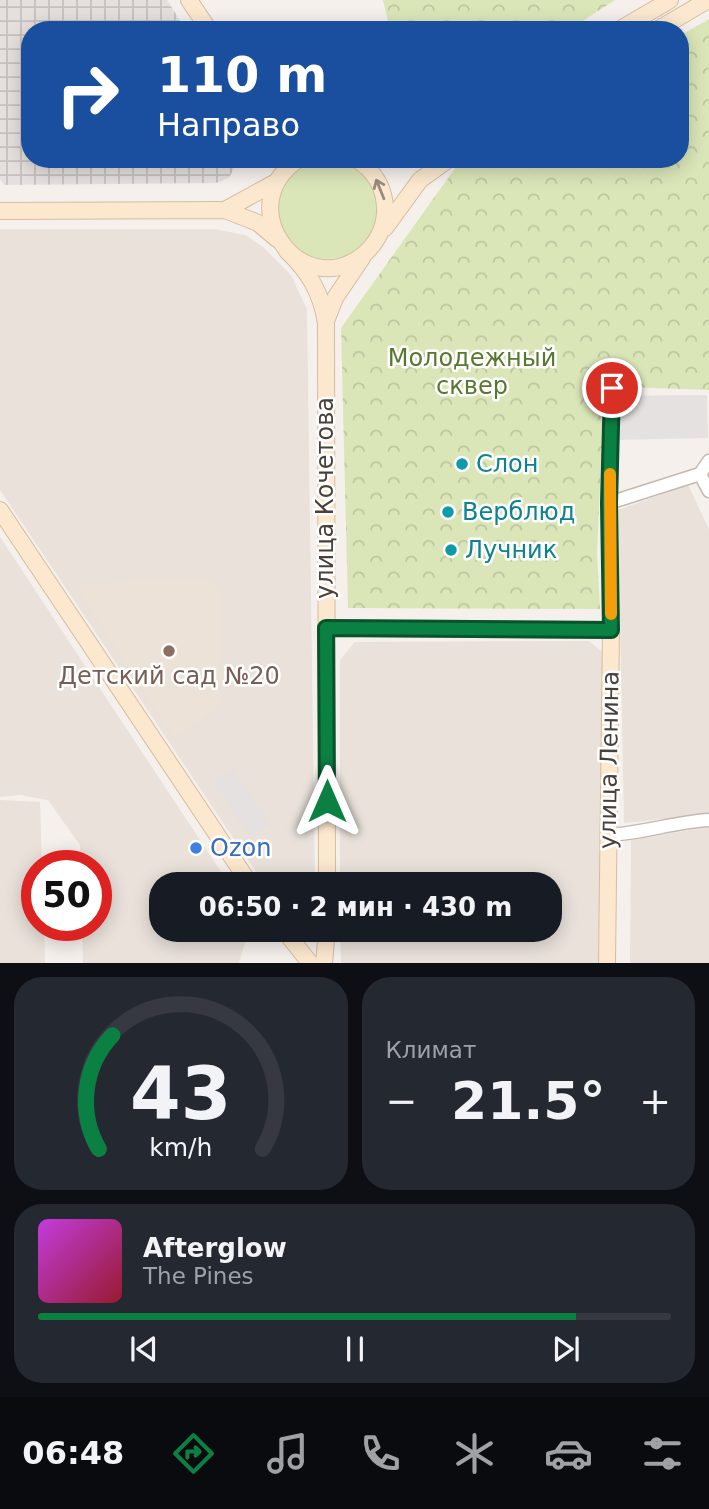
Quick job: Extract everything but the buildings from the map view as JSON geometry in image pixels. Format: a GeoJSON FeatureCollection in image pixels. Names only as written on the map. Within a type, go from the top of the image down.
{"type":"FeatureCollection","features":[{"type":"Feature","properties":{"kind":"main road"},"geometry":{"type":"LineString","coordinates":[[188,0],[203,21]]}},
{"type":"Feature","properties":{"kind":"main road"},"geometry":{"type":"LineString","coordinates":[[634,21],[670,0]]}},
{"type":"Feature","properties":{"kind":"main road"},"geometry":{"type":"LineString","coordinates":[[672,21],[708,0]]}},
{"type":"Feature","properties":{"kind":"main road"},"geometry":{"type":"LineString","coordinates":[[278,168],[270,215],[272,226],[285,249]]}},
{"type":"Feature","properties":{"kind":"main road"},"geometry":{"type":"LineString","coordinates":[[225,210],[278,180],[290,168]]}},
{"type":"Feature","properties":{"kind":"main road"},"geometry":{"type":"LineString","coordinates":[[0,210],[225,210],[258,223],[303,262],[332,267],[359,258],[375,242],[384,219],[382,190],[366,168]]}},
{"type":"Feature","properties":{"kind":"main road","name":"улица Кочетова"},"geometry":{"type":"LineString","coordinates":[[326,323],[344,282],[420,180],[437,168]]}},
{"type":"Feature","properties":{"kind":"main road","name":"улица Кочетова"},"geometry":{"type":"LineString","coordinates":[[285,249],[301,265],[314,284],[322,300],[326,323],[327,872]]}},
{"type":"Feature","properties":{"kind":"main road"},"geometry":{"type":"LineString","coordinates":[[0,510],[242,872]]}},
{"type":"Feature","properties":{"kind":"main road"},"geometry":{"type":"LineString","coordinates":[[326,628],[611,630]]}},
{"type":"Feature","properties":{"kind":"main road","name":"улица Ленина"},"geometry":{"type":"LineString","coordinates":[[607,963],[611,630]]}},
{"type":"Feature","properties":{"kind":"main road"},"geometry":{"type":"LineString","coordinates":[[293,942],[310,963]]}},
{"type":"Feature","properties":{"kind":"main road"},"geometry":{"type":"LineString","coordinates":[[324,963],[326,942]]}},
{"type":"Feature","properties":{"kind":"street","name":"улица Ленина"},"geometry":{"type":"LineString","coordinates":[[611,630],[609,503],[612,388]]}},
{"type":"Feature","properties":{"kind":"street"},"geometry":{"type":"LineString","coordinates":[[609,503],[700,474],[709,461]]}},
{"type":"Feature","properties":{"kind":"street"},"geometry":{"type":"LineString","coordinates":[[700,474],[709,491]]}},
{"type":"Feature","properties":{"kind":"street"},"geometry":{"type":"LineString","coordinates":[[609,835],[628,834],[682,821],[709,820]]}},
{"type":"Feature","properties":{"kind":"shaded area"},"geometry":{"type":"Polygon","coordinates":[[[0,0],[167,0],[180,21],[21,21],[21,168],[234,168],[229,178],[216,183],[4,185],[0,179],[0,0]]]}},
{"type":"Feature","properties":{"kind":"shaded area"},"geometry":{"type":"Polygon","coordinates":[[[0,229],[214,229],[245,235],[263,247],[291,275],[307,309],[315,872],[256,872],[0,490],[0,229]]]}},
{"type":"Feature","properties":{"kind":"shaded area"},"geometry":{"type":"Polygon","coordinates":[[[707,395],[708,438],[613,440],[613,396],[707,395]]]}},
{"type":"Feature","properties":{"kind":"shaded area"},"geometry":{"type":"Polygon","coordinates":[[[688,485],[709,529],[709,814],[624,823],[618,510],[688,485]]]}},
{"type":"Feature","properties":{"kind":"shaded area"},"geometry":{"type":"Polygon","coordinates":[[[0,537],[221,872],[149,872],[149,942],[245,942],[239,963],[83,963],[82,941],[112,941],[112,850],[80,850],[80,845],[48,800],[20,795],[0,797],[0,537]]]}},
{"type":"Feature","properties":{"kind":"shaded area","name":"Детский сад №20"},"geometry":{"type":"Polygon","coordinates":[[[143,580],[210,580],[221,595],[220,706],[174,739],[76,586],[143,580]]]}},
{"type":"Feature","properties":{"kind":"shaded area"},"geometry":{"type":"Polygon","coordinates":[[[589,641],[605,654],[604,963],[341,963],[340,942],[562,942],[562,872],[340,872],[340,660],[355,642],[589,641]]]}},
{"type":"Feature","properties":{"kind":"shaded area"},"geometry":{"type":"Polygon","coordinates":[[[233,768],[271,825],[250,838],[213,781],[233,768]]]}},
{"type":"Feature","properties":{"kind":"shaded area"},"geometry":{"type":"Polygon","coordinates":[[[0,800],[40,802],[42,850],[21,850],[21,941],[44,941],[45,963],[0,963],[0,800]]]}},
{"type":"Feature","properties":{"kind":"shaded area"},"geometry":{"type":"Polygon","coordinates":[[[709,827],[709,963],[630,963],[631,840],[709,827]]]}},
{"type":"Feature","properties":{"kind":"green space"},"geometry":{"type":"Polygon","coordinates":[[[383,0],[615,0],[583,21],[388,21],[383,0]]]}},
{"type":"Feature","properties":{"kind":"green space","name":"Молодежный сквер"},"geometry":{"type":"Polygon","coordinates":[[[709,19],[709,390],[601,386],[603,460],[597,553],[600,609],[348,608],[341,328],[455,168],[689,168],[689,30],[709,19]]]}},
{"type":"Feature","properties":{"kind":"green space"},"geometry":{"type":"Polygon","coordinates":[[[299,168],[355,168],[368,181],[376,199],[376,219],[368,237],[355,250],[337,258],[317,258],[299,250],[286,237],[278,219],[281,190],[299,168]]]}},
{"type":"Feature","properties":{"kind":"slow traffic"},"geometry":{"type":"LineString","coordinates":[[610,474],[611,614]]}},
{"type":"Feature","properties":{"kind":"place","name":"Слон"},"geometry":{"type":"Point","coordinates":[462,464]}},
{"type":"Feature","properties":{"kind":"place","name":"Верблюд"},"geometry":{"type":"Point","coordinates":[448,512]}},
{"type":"Feature","properties":{"kind":"place","name":"Лучник"},"geometry":{"type":"Point","coordinates":[451,550]}},
{"type":"Feature","properties":{"kind":"place","name":"Детский сад №20"},"geometry":{"type":"Point","coordinates":[169,651]}},
{"type":"Feature","properties":{"kind":"place","name":"Ozon"},"geometry":{"type":"Point","coordinates":[196,848]}},
{"type":"Feature","properties":{"kind":"route"},"geometry":{"type":"LineString","coordinates":[[327,801],[326,628],[611,630],[609,503],[612,388]]}}]}
